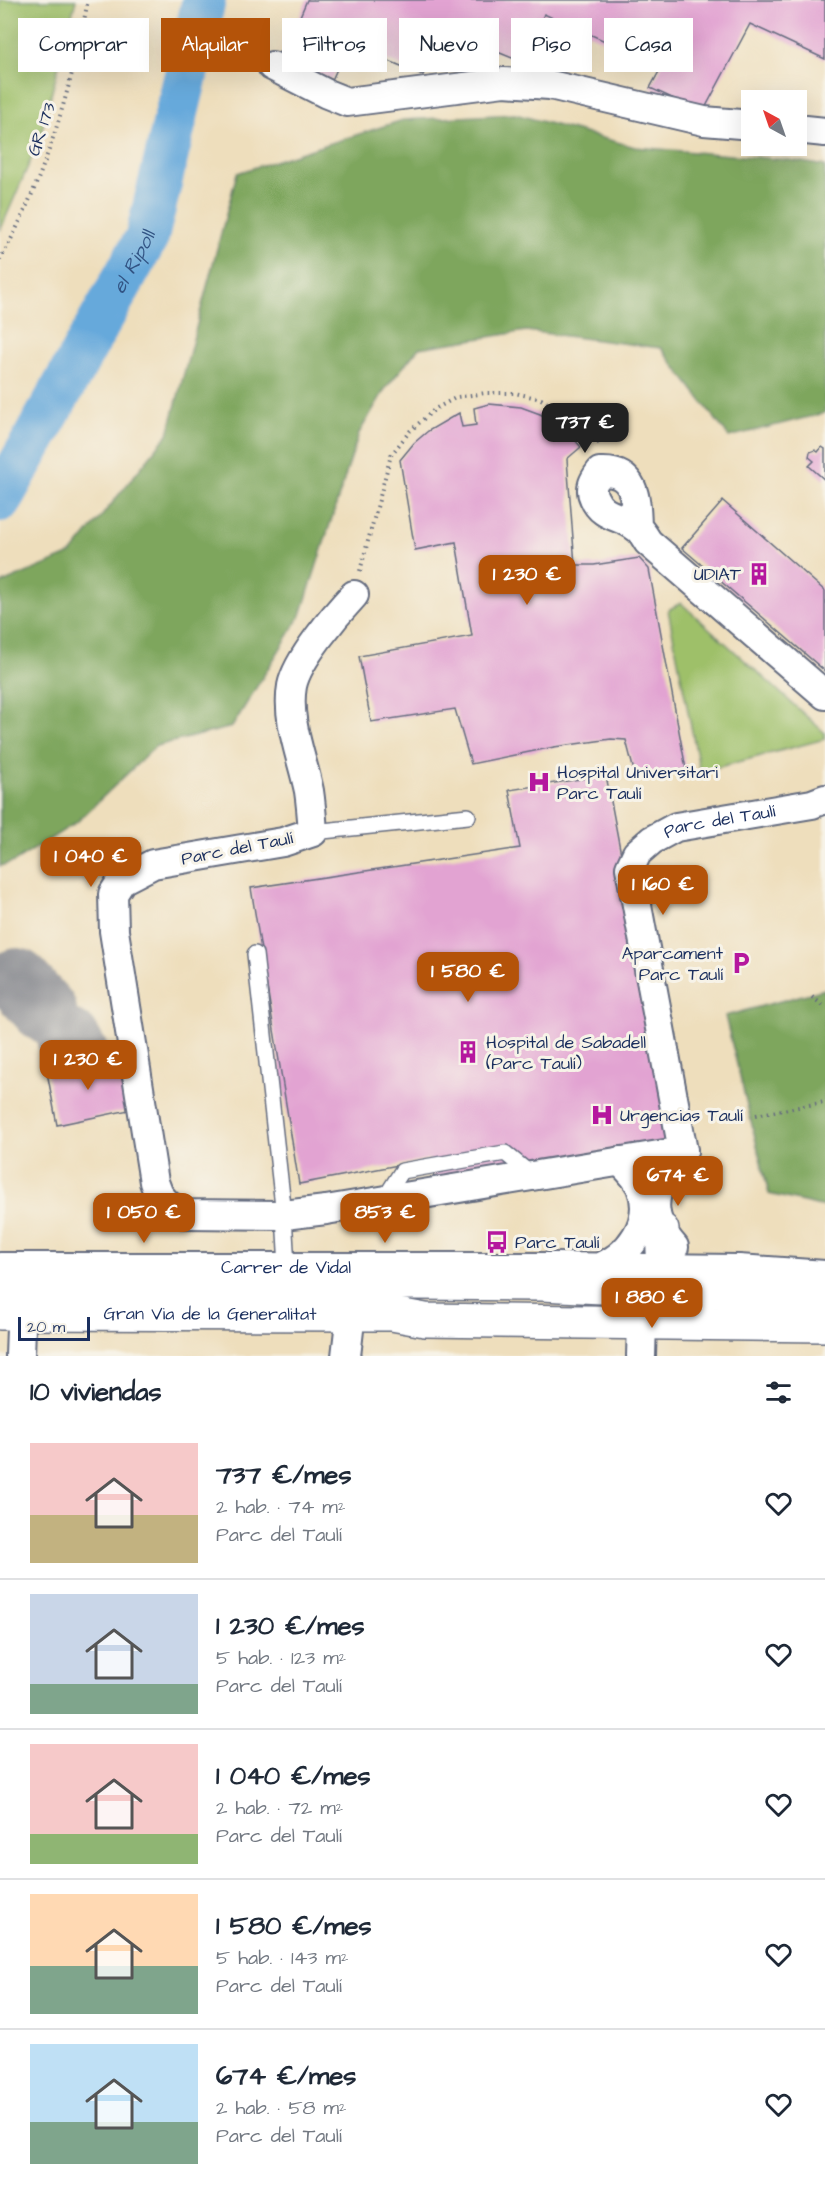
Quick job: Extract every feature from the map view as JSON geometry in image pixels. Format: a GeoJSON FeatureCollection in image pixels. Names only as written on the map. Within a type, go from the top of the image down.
{"type":"FeatureCollection","features":[{"type":"Feature","properties":{"kind":"street"},"geometry":{"type":"LineString","coordinates":[[272,66],[347,102],[504,82],[550,85],[704,121],[741,124]]}},
{"type":"Feature","properties":{"kind":"street"},"geometry":{"type":"LineString","coordinates":[[807,130],[825,132]]}},
{"type":"Feature","properties":{"kind":"street"},"geometry":{"type":"LineString","coordinates":[[637,527],[636,505],[629,482],[613,471],[600,472],[593,481],[592,494],[597,505],[606,513],[637,527],[648,542],[825,695]]}},
{"type":"Feature","properties":{"kind":"street","name":"Parc del Taulí"},"geometry":{"type":"LineString","coordinates":[[354,595],[330,621],[298,671],[292,685],[294,727],[309,792],[313,832],[283,842],[153,864],[122,880],[113,894],[114,931],[154,1182],[159,1195],[168,1205],[184,1214],[284,1215],[383,1201],[683,1151],[630,868],[637,853],[652,840],[676,827],[825,800]]}},
{"type":"Feature","properties":{"kind":"street"},"geometry":{"type":"LineString","coordinates":[[526,1321],[549,1303],[647,1304],[662,1279],[662,1230],[654,1203],[662,1182],[680,1160],[683,1151]]}},
{"type":"Feature","properties":{"kind":"street"},"geometry":{"type":"LineString","coordinates":[[542,1284],[601,1268],[628,1247],[640,1233],[645,1214],[641,1186],[620,1161]]}},
{"type":"Feature","properties":{"kind":"street"},"geometry":{"type":"LineString","coordinates":[[662,1230],[681,1254],[702,1269]]}},
{"type":"Feature","properties":{"kind":"street","name":"Carrer de Vidal"},"geometry":{"type":"LineString","coordinates":[[0,1267],[601,1268],[662,1279],[702,1269],[825,1275]]}},
{"type":"Feature","properties":{"kind":"street","name":"Gran Via de la Generalitat"},"geometry":{"type":"LineString","coordinates":[[0,1288],[347,1321],[542,1284],[662,1279],[825,1294]]}},
{"type":"Feature","properties":{"kind":"street","name":"Gran Via de la Generalitat"},"geometry":{"type":"LineString","coordinates":[[7,1323],[347,1321],[392,1314],[425,1320],[825,1325]]}},
{"type":"Feature","properties":{"kind":"street"},"geometry":{"type":"LineString","coordinates":[[641,1356],[642,1322]]}},
{"type":"Feature","properties":{"kind":"street"},"geometry":{"type":"LineString","coordinates":[[7,1323],[20,1356]]}},
{"type":"Feature","properties":{"kind":"lane"},"geometry":{"type":"LineString","coordinates":[[313,832],[468,816]]}},
{"type":"Feature","properties":{"kind":"lane"},"geometry":{"type":"LineString","coordinates":[[255,954],[284,1215],[287,1268]]}},
{"type":"Feature","properties":{"kind":"path","name":"GR 173"},"geometry":{"type":"LineString","coordinates":[[0,260],[35,189],[53,140],[70,81],[88,0]]}},
{"type":"Feature","properties":{"kind":"path"},"geometry":{"type":"LineString","coordinates":[[354,595],[391,455],[410,432],[435,409],[457,397],[486,393],[515,393],[541,399],[567,415],[604,448],[613,471]]}},
{"type":"Feature","properties":{"kind":"path"},"geometry":{"type":"LineString","coordinates":[[812,997],[825,1007]]}},
{"type":"Feature","properties":{"kind":"path"},"geometry":{"type":"LineString","coordinates":[[756,1115],[825,1102]]}},
{"type":"Feature","properties":{"kind":"green space"},"geometry":{"type":"Polygon","coordinates":[[[0,0],[76,0],[71,18],[18,18],[18,72],[57,72],[39,141],[0,231],[0,0]]]}},
{"type":"Feature","properties":{"kind":"green space"},"geometry":{"type":"Polygon","coordinates":[[[515,114],[635,147],[790,160],[825,166],[825,413],[729,437],[661,348],[526,331],[419,348],[385,389],[359,433],[301,615],[232,727],[156,746],[77,822],[14,862],[0,866],[0,584],[71,554],[168,434],[237,173],[403,120],[515,114]]]}},
{"type":"Feature","properties":{"kind":"green space"},"geometry":{"type":"Polygon","coordinates":[[[681,603],[825,733],[825,739],[700,772],[668,610],[681,603]]]}},
{"type":"Feature","properties":{"kind":"green space"},"geometry":{"type":"Polygon","coordinates":[[[825,989],[825,1207],[769,1194],[725,1016],[825,989]]]}},
{"type":"Feature","properties":{"kind":"building"},"geometry":{"type":"Polygon","coordinates":[[[307,0],[825,0],[825,59],[750,24],[703,112],[650,88],[659,72],[693,72],[693,18],[604,18],[604,40],[592,35],[592,18],[553,18],[544,14],[542,18],[511,18],[511,58],[499,53],[499,18],[399,18],[399,65],[387,60],[387,18],[299,18],[307,0]]]}},
{"type":"Feature","properties":{"kind":"building"},"geometry":{"type":"Polygon","coordinates":[[[315,72],[336,72],[332,80],[315,72]]]}},
{"type":"Feature","properties":{"kind":"building"},"geometry":{"type":"Polygon","coordinates":[[[489,404],[521,407],[540,414],[564,427],[581,447],[567,459],[575,565],[594,565],[639,558],[649,569],[686,769],[636,779],[626,740],[611,739],[554,747],[471,764],[455,709],[371,722],[359,656],[472,636],[456,542],[415,550],[400,460],[428,431],[459,413],[462,427],[476,425],[474,408],[489,404]]]}},
{"type":"Feature","properties":{"kind":"building"},"geometry":{"type":"Polygon","coordinates":[[[822,447],[825,449],[825,480],[809,466],[814,461],[809,457],[810,452],[815,450],[818,452],[822,447]]]}},
{"type":"Feature","properties":{"kind":"building","name":"UDIAT"},"geometry":{"type":"Polygon","coordinates":[[[723,501],[825,591],[825,671],[682,548],[723,501]]]}},
{"type":"Feature","properties":{"kind":"building","name":"Hospital de Sabadell (Parc Taulí)"},"geometry":{"type":"Polygon","coordinates":[[[606,775],[675,1140],[435,1182],[429,1159],[299,1184],[251,888],[520,848],[509,790],[606,775]]]}},
{"type":"Feature","properties":{"kind":"building"},"geometry":{"type":"Polygon","coordinates":[[[118,1058],[129,1110],[57,1125],[47,1072],[118,1058]]]}},
{"type":"Feature","properties":{"kind":"waterway","name":"el Ripoll"},"geometry":{"type":"LineString","coordinates":[[0,500],[147,237],[204,0]]}},
{"type":"Feature","properties":{"kind":"taxiway"},"geometry":{"type":"LineString","coordinates":[[17,980],[45,1011]]}},
{"type":"Feature","properties":{"kind":"taxiway"},"geometry":{"type":"LineString","coordinates":[[69,1041],[83,1065]]}},
{"type":"Feature","properties":{"kind":"place","name":"UDIAT"},"geometry":{"type":"Point","coordinates":[759,574]}},
{"type":"Feature","properties":{"kind":"place","name":"Hospital Universitari Parc Taulí"},"geometry":{"type":"Point","coordinates":[539,782]}},
{"type":"Feature","properties":{"kind":"place","name":"Aparcament Parc Taulí"},"geometry":{"type":"Point","coordinates":[741,963]}},
{"type":"Feature","properties":{"kind":"place","name":"Hospital de Sabadell (Parc Taulí)"},"geometry":{"type":"Point","coordinates":[468,1052]}},
{"type":"Feature","properties":{"kind":"place","name":"Urgencias Taulí"},"geometry":{"type":"Point","coordinates":[602,1115]}},
{"type":"Feature","properties":{"kind":"place","name":"Parc Taulí"},"geometry":{"type":"Point","coordinates":[497,1242]}}]}
